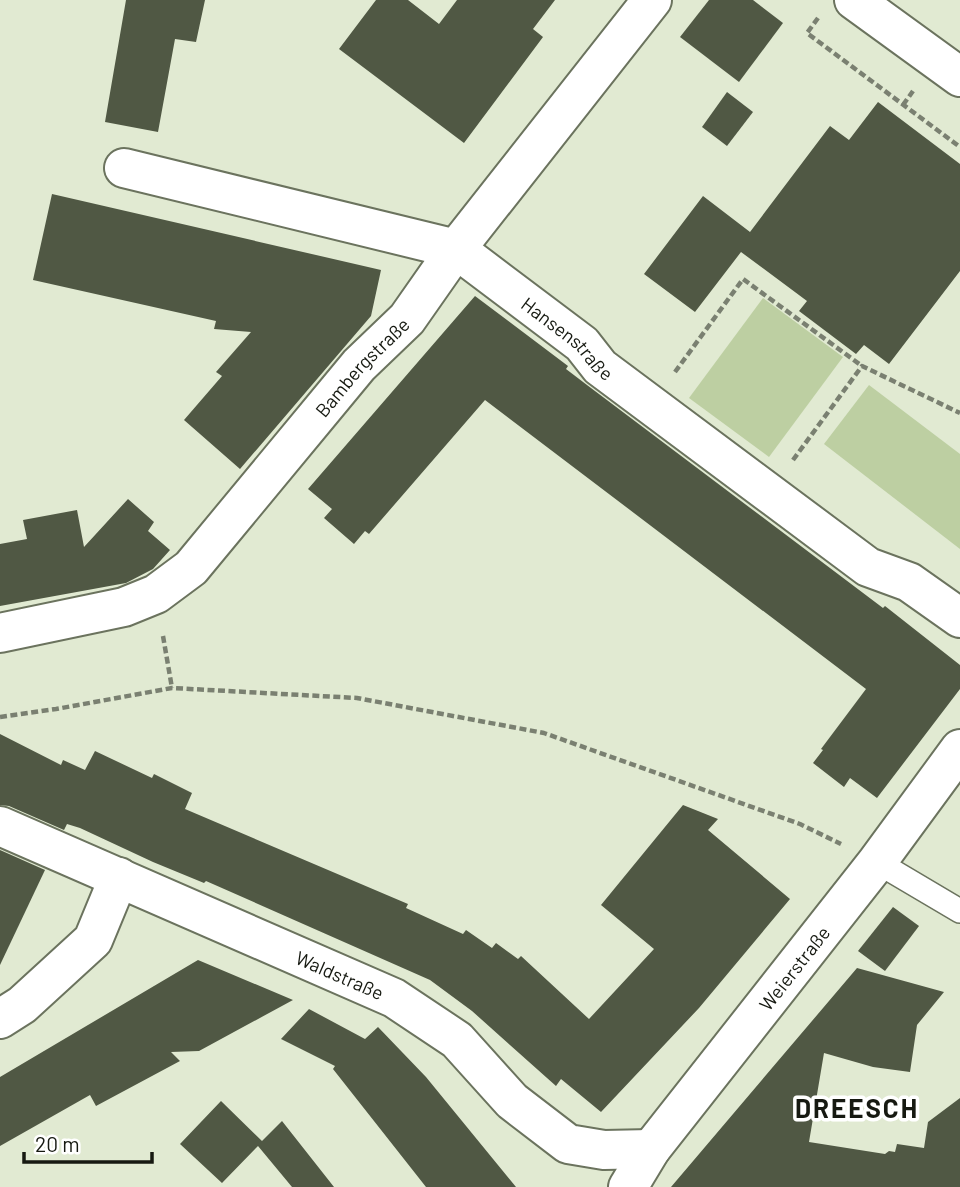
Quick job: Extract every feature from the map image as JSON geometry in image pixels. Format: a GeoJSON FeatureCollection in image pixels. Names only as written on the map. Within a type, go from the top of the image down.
{"type":"FeatureCollection","features":[{"type":"Feature","properties":{"kind":"street","name":"Bambergstraße"},"geometry":{"type":"LineString","coordinates":[[0,633],[124,607],[156,594],[191,568],[359,365],[407,319],[456,249],[652,0]]}},
{"type":"Feature","properties":{"kind":"street"},"geometry":{"type":"LineString","coordinates":[[838,5],[960,77]]}},
{"type":"Feature","properties":{"kind":"street","name":"Hansenstraße"},"geometry":{"type":"LineString","coordinates":[[124,168],[456,249],[582,344],[600,367],[868,567],[909,582],[960,618]]}},
{"type":"Feature","properties":{"kind":"street","name":"Weierstraße"},"geometry":{"type":"LineString","coordinates":[[628,1187],[651,1149],[877,862],[960,749]]}},
{"type":"Feature","properties":{"kind":"street","name":"Waldstraße"},"geometry":{"type":"LineString","coordinates":[[0,826],[394,998],[457,1040],[512,1101],[568,1144],[604,1150],[651,1149]]}},
{"type":"Feature","properties":{"kind":"street"},"geometry":{"type":"LineString","coordinates":[[0,1019],[22,1005],[93,940],[119,877]]}},
{"type":"Feature","properties":{"kind":"lane"},"geometry":{"type":"LineString","coordinates":[[877,862],[960,911]]}},
{"type":"Feature","properties":{"kind":"path"},"geometry":{"type":"LineString","coordinates":[[838,5],[807,33],[960,147]]}},
{"type":"Feature","properties":{"kind":"path"},"geometry":{"type":"LineString","coordinates":[[652,405],[743,279],[862,366],[960,413]]}},
{"type":"Feature","properties":{"kind":"path"},"geometry":{"type":"LineString","coordinates":[[769,492],[862,366]]}},
{"type":"Feature","properties":{"kind":"path"},"geometry":{"type":"LineString","coordinates":[[156,594],[172,688]]}},
{"type":"Feature","properties":{"kind":"path"},"geometry":{"type":"LineString","coordinates":[[0,717],[172,688],[357,698],[544,733],[800,824],[877,862]]}},
{"type":"Feature","properties":{"kind":"green space"},"geometry":{"type":"Polygon","coordinates":[[[763,298],[843,357],[769,457],[689,398],[763,298]]]}},
{"type":"Feature","properties":{"kind":"green space"},"geometry":{"type":"Polygon","coordinates":[[[869,385],[960,454],[960,549],[824,444],[869,385]]]}},
{"type":"Feature","properties":{"kind":"building"},"geometry":{"type":"Polygon","coordinates":[[[126,0],[205,0],[196,42],[175,39],[158,132],[105,122],[126,0]]]}},
{"type":"Feature","properties":{"kind":"building"},"geometry":{"type":"Polygon","coordinates":[[[376,0],[408,0],[439,24],[457,0],[555,0],[533,29],[543,37],[464,143],[339,49],[376,0]]]}},
{"type":"Feature","properties":{"kind":"building"},"geometry":{"type":"Polygon","coordinates":[[[709,0],[753,0],[783,23],[739,82],[680,37],[709,0]]]}},
{"type":"Feature","properties":{"kind":"building"},"geometry":{"type":"Polygon","coordinates":[[[727,92],[753,112],[727,146],[702,127],[727,92]]]}},
{"type":"Feature","properties":{"kind":"building"},"geometry":{"type":"Polygon","coordinates":[[[878,102],[960,164],[960,271],[889,364],[864,345],[856,354],[799,311],[807,301],[741,252],[695,312],[644,274],[703,196],[750,232],[830,126],[849,140],[878,102]]]}},
{"type":"Feature","properties":{"kind":"building"},"geometry":{"type":"Polygon","coordinates":[[[52,194],[381,270],[371,316],[240,469],[184,420],[222,376],[216,372],[251,332],[214,329],[216,321],[33,280],[52,194]]]}},
{"type":"Feature","properties":{"kind":"building"},"geometry":{"type":"Polygon","coordinates":[[[475,296],[568,366],[566,369],[587,385],[883,608],[885,606],[960,665],[960,689],[877,798],[850,778],[844,787],[813,763],[866,689],[485,400],[369,534],[365,531],[354,544],[324,518],[332,509],[308,489],[475,296]]]}},
{"type":"Feature","properties":{"kind":"building"},"geometry":{"type":"Polygon","coordinates":[[[128,499],[154,522],[148,531],[170,550],[153,569],[126,583],[0,606],[0,544],[27,539],[23,520],[77,510],[84,547],[128,499]]]}},
{"type":"Feature","properties":{"kind":"building"},"geometry":{"type":"Polygon","coordinates":[[[0,734],[61,765],[63,760],[85,770],[95,751],[152,778],[154,774],[192,793],[185,809],[408,904],[406,908],[463,934],[466,930],[492,948],[496,943],[518,959],[521,956],[589,1019],[654,949],[601,905],[683,805],[718,819],[708,830],[790,899],[699,1008],[601,1112],[561,1079],[556,1086],[472,1011],[430,980],[206,881],[204,883],[153,862],[80,828],[67,824],[64,830],[9,806],[0,805],[0,734]]]}},
{"type":"Feature","properties":{"kind":"building"},"geometry":{"type":"Polygon","coordinates":[[[0,850],[45,870],[0,965],[0,850]]]}},
{"type":"Feature","properties":{"kind":"building"},"geometry":{"type":"Polygon","coordinates":[[[893,907],[919,926],[885,971],[858,951],[893,907]]]}},
{"type":"Feature","properties":{"kind":"building"},"geometry":{"type":"Polygon","coordinates":[[[198,960],[293,1000],[199,1051],[171,1052],[180,1061],[96,1106],[90,1095],[0,1146],[0,1077],[198,960]]]}},
{"type":"Feature","properties":{"kind":"building"},"geometry":{"type":"Polygon","coordinates":[[[857,968],[944,992],[917,1025],[910,1072],[873,1067],[824,1053],[809,1142],[885,1154],[889,1151],[895,1152],[897,1144],[924,1148],[928,1122],[960,1098],[960,1187],[671,1187],[857,968]]]}},
{"type":"Feature","properties":{"kind":"building"},"geometry":{"type":"Polygon","coordinates":[[[309,1009],[365,1039],[378,1027],[426,1077],[516,1187],[426,1187],[333,1069],[335,1066],[281,1039],[309,1009]]]}},
{"type":"Feature","properties":{"kind":"building"},"geometry":{"type":"Polygon","coordinates":[[[221,1101],[262,1141],[282,1121],[334,1187],[292,1187],[258,1146],[222,1183],[180,1144],[221,1101]]]}},
{"type":"Feature","properties":{"kind":"district","name":"DREESCH"},"geometry":{"type":"Point","coordinates":[857,1107]}}]}
